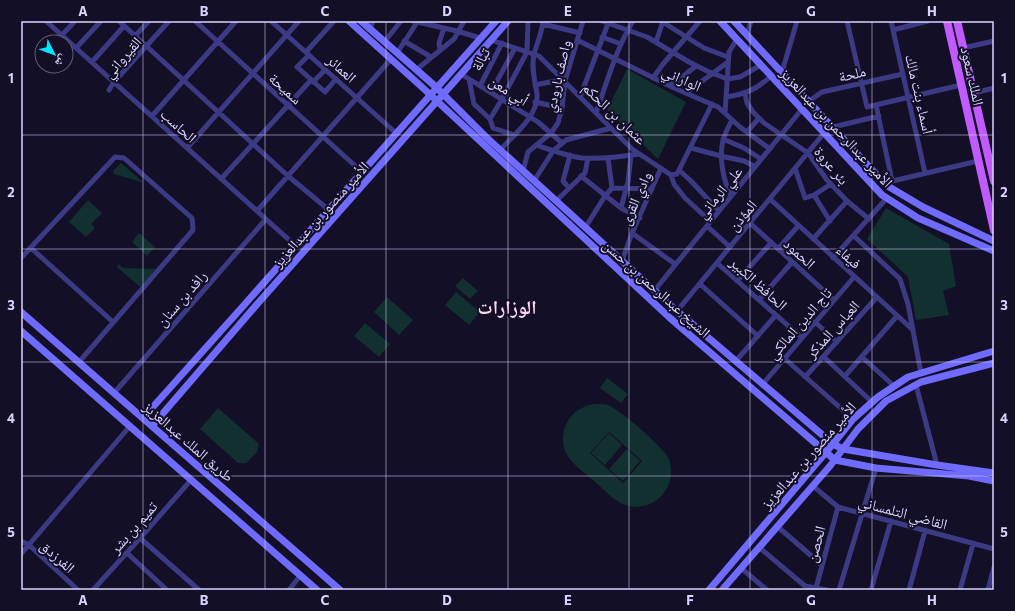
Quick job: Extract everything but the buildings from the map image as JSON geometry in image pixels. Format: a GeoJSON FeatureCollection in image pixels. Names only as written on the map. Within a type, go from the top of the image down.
{"type":"FeatureCollection","features":[{"type":"Feature","properties":{"kind":"main road","name":"الملك سعود"},"geometry":{"type":"LineString","coordinates":[[947,21],[994,230]]}},
{"type":"Feature","properties":{"kind":"main road","name":"الملك سعود"},"geometry":{"type":"LineString","coordinates":[[957,21],[994,181]]}},
{"type":"Feature","properties":{"kind":"street","name":"الحاسب"},"geometry":{"type":"LineString","coordinates":[[46,21],[61,34]]}},
{"type":"Feature","properties":{"kind":"street"},"geometry":{"type":"LineString","coordinates":[[63,34],[75,21]]}},
{"type":"Feature","properties":{"kind":"street"},"geometry":{"type":"LineString","coordinates":[[76,48],[101,21]]}},
{"type":"Feature","properties":{"kind":"street"},"geometry":{"type":"LineString","coordinates":[[119,21],[288,176],[329,210]]}},
{"type":"Feature","properties":{"kind":"street"},"geometry":{"type":"LineString","coordinates":[[135,36],[149,21]]}},
{"type":"Feature","properties":{"kind":"street","name":"القيرواني"},"geometry":{"type":"LineString","coordinates":[[109,90],[114,82],[169,21]]}},
{"type":"Feature","properties":{"kind":"street","name":"سميحة"},"geometry":{"type":"LineString","coordinates":[[195,21],[362,172]]}},
{"type":"Feature","properties":{"kind":"street"},"geometry":{"type":"LineString","coordinates":[[152,116],[236,21]]}},
{"type":"Feature","properties":{"kind":"street","name":"العمائر"},"geometry":{"type":"LineString","coordinates":[[271,21],[396,133]]}},
{"type":"Feature","properties":{"kind":"street"},"geometry":{"type":"LineString","coordinates":[[187,148],[299,21]]}},
{"type":"Feature","properties":{"kind":"street"},"geometry":{"type":"LineString","coordinates":[[334,21],[297,67],[325,92],[336,79]]}},
{"type":"Feature","properties":{"kind":"street","name":"الشيخ عبدالرحمن بن حسن"},"geometry":{"type":"LineString","coordinates":[[349,21],[670,318],[835,460]]}},
{"type":"Feature","properties":{"kind":"street","name":"الشيخ عبدالرحمن بن حسن"},"geometry":{"type":"LineString","coordinates":[[361,21],[436,87],[486,137],[654,291],[735,362],[833,444],[843,449],[937,466],[994,473]]}},
{"type":"Feature","properties":{"kind":"street"},"geometry":{"type":"LineString","coordinates":[[370,29],[373,21]]}},
{"type":"Feature","properties":{"kind":"street"},"geometry":{"type":"LineString","coordinates":[[385,42],[401,21]]}},
{"type":"Feature","properties":{"kind":"street"},"geometry":{"type":"LineString","coordinates":[[413,21],[418,21],[480,38]]}},
{"type":"Feature","properties":{"kind":"street"},"geometry":{"type":"LineString","coordinates":[[397,53],[418,21]]}},
{"type":"Feature","properties":{"kind":"street"},"geometry":{"type":"LineString","coordinates":[[416,70],[454,39],[457,31],[464,21]]}},
{"type":"Feature","properties":{"kind":"street","name":"الأمير منصور بن عبدالعزيز"},"geometry":{"type":"LineString","coordinates":[[152,426],[259,302],[438,102],[508,21]]}},
{"type":"Feature","properties":{"kind":"street"},"geometry":{"type":"LineString","coordinates":[[490,119],[527,52],[528,21]]}},
{"type":"Feature","properties":{"kind":"street","name":"واصف بارودي"},"geometry":{"type":"LineString","coordinates":[[523,171],[528,152],[536,144],[551,134],[558,123],[562,108],[565,81],[584,21]]}},
{"type":"Feature","properties":{"kind":"street"},"geometry":{"type":"LineString","coordinates":[[602,21],[609,22],[627,31],[647,37],[696,66],[727,78],[740,77],[761,65]]}},
{"type":"Feature","properties":{"kind":"street"},"geometry":{"type":"LineString","coordinates":[[596,113],[621,44],[633,21]]}},
{"type":"Feature","properties":{"kind":"street"},"geometry":{"type":"LineString","coordinates":[[656,42],[662,21],[704,48],[728,59]]}},
{"type":"Feature","properties":{"kind":"street"},"geometry":{"type":"LineString","coordinates":[[653,78],[700,21]]}},
{"type":"Feature","properties":{"kind":"street","name":"الأمير عبدالرحمن بن عبدالعزيز"},"geometry":{"type":"LineString","coordinates":[[720,21],[882,195],[918,218],[994,251]]}},
{"type":"Feature","properties":{"kind":"street","name":"الأمير عبدالرحمن بن عبدالعزيز"},"geometry":{"type":"LineString","coordinates":[[734,21],[884,183],[923,207],[994,241]]}},
{"type":"Feature","properties":{"kind":"street"},"geometry":{"type":"LineString","coordinates":[[747,35],[751,21]]}},
{"type":"Feature","properties":{"kind":"street"},"geometry":{"type":"LineString","coordinates":[[782,72],[797,21]]}},
{"type":"Feature","properties":{"kind":"street"},"geometry":{"type":"LineString","coordinates":[[847,21],[867,107],[961,85]]}},
{"type":"Feature","properties":{"kind":"street","name":"أسماء بنت مالك"},"geometry":{"type":"LineString","coordinates":[[891,21],[925,173]]}},
{"type":"Feature","properties":{"kind":"street"},"geometry":{"type":"LineString","coordinates":[[893,30],[928,21]]}},
{"type":"Feature","properties":{"kind":"street","name":"الأمير منصور بن عبدالعزيز"},"geometry":{"type":"LineString","coordinates":[[143,418],[430,96],[436,87],[493,22]]}},
{"type":"Feature","properties":{"kind":"street"},"geometry":{"type":"LineString","coordinates":[[500,150],[530,117],[537,96],[533,75],[534,54],[538,46],[543,22],[580,33]]}},
{"type":"Feature","properties":{"kind":"street"},"geometry":{"type":"LineString","coordinates":[[580,97],[609,22]]}},
{"type":"Feature","properties":{"kind":"street"},"geometry":{"type":"LineString","coordinates":[[92,62],[124,26]]}},
{"type":"Feature","properties":{"kind":"street"},"geometry":{"type":"LineString","coordinates":[[440,50],[439,43],[444,28]]}},
{"type":"Feature","properties":{"kind":"street"},"geometry":{"type":"LineString","coordinates":[[602,37],[621,44]]}},
{"type":"Feature","properties":{"kind":"street"},"geometry":{"type":"LineString","coordinates":[[725,113],[729,52],[737,39]]}},
{"type":"Feature","properties":{"kind":"street","name":"عثمان بن الحكم"},"geometry":{"type":"LineString","coordinates":[[491,40],[539,56],[632,149],[671,175],[674,184],[685,198],[730,247]]}},
{"type":"Feature","properties":{"kind":"street","name":"الواراني"},"geometry":{"type":"LineString","coordinates":[[577,40],[653,78],[718,107],[747,132],[770,148]]}},
{"type":"Feature","properties":{"kind":"street"},"geometry":{"type":"LineString","coordinates":[[404,41],[431,58]]}},
{"type":"Feature","properties":{"kind":"street"},"geometry":{"type":"LineString","coordinates":[[963,48],[994,41]]}},
{"type":"Feature","properties":{"kind":"street","name":"تبالة"},"geometry":{"type":"LineString","coordinates":[[480,86],[502,43]]}},
{"type":"Feature","properties":{"kind":"street","name":"الحاسب"},"geometry":{"type":"LineString","coordinates":[[76,48],[297,246]]}},
{"type":"Feature","properties":{"kind":"street"},"geometry":{"type":"LineString","coordinates":[[491,92],[516,48]]}},
{"type":"Feature","properties":{"kind":"street"},"geometry":{"type":"LineString","coordinates":[[257,211],[391,59]]}},
{"type":"Feature","properties":{"kind":"street"},"geometry":{"type":"LineString","coordinates":[[686,93],[728,59]]}},
{"type":"Feature","properties":{"kind":"street"},"geometry":{"type":"LineString","coordinates":[[668,85],[677,81],[696,66]]}},
{"type":"Feature","properties":{"kind":"street"},"geometry":{"type":"LineString","coordinates":[[221,179],[288,105],[325,70]]}},
{"type":"Feature","properties":{"kind":"street","name":"أبي معن"},"geometry":{"type":"LineString","coordinates":[[461,74],[530,117],[562,143]]}},
{"type":"Feature","properties":{"kind":"street","name":"ملحة"},"geometry":{"type":"LineString","coordinates":[[809,101],[822,92],[903,74]]}},
{"type":"Feature","properties":{"kind":"street"},"geometry":{"type":"LineString","coordinates":[[726,98],[745,94],[764,83],[772,76]]}},
{"type":"Feature","properties":{"kind":"street"},"geometry":{"type":"LineString","coordinates":[[469,79],[474,104],[490,119],[493,128]]}},
{"type":"Feature","properties":{"kind":"street"},"geometry":{"type":"LineString","coordinates":[[535,85],[555,81],[565,81]]}},
{"type":"Feature","properties":{"kind":"street"},"geometry":{"type":"LineString","coordinates":[[974,93],[994,88]]}},
{"type":"Feature","properties":{"kind":"street","name":"بئر عروة"},"geometry":{"type":"LineString","coordinates":[[745,94],[747,104],[753,112],[759,118],[808,153],[831,184],[847,201],[869,219]]}},
{"type":"Feature","properties":{"kind":"street"},"geometry":{"type":"LineString","coordinates":[[535,102],[562,108]]}},
{"type":"Feature","properties":{"kind":"street","name":"وادي القرى"},"geometry":{"type":"LineString","coordinates":[[671,175],[677,174],[712,104]]}},
{"type":"Feature","properties":{"kind":"street"},"geometry":{"type":"LineString","coordinates":[[876,105],[892,181]]}},
{"type":"Feature","properties":{"kind":"street","name":"علي الرماني"},"geometry":{"type":"LineString","coordinates":[[654,291],[754,166],[802,109]]}},
{"type":"Feature","properties":{"kind":"street"},"geometry":{"type":"LineString","coordinates":[[833,127],[879,116]]}},
{"type":"Feature","properties":{"kind":"street"},"geometry":{"type":"LineString","coordinates":[[747,132],[759,118]]}},
{"type":"Feature","properties":{"kind":"street"},"geometry":{"type":"LineString","coordinates":[[731,196],[726,187],[721,156],[723,139],[732,120]]}},
{"type":"Feature","properties":{"kind":"street"},"geometry":{"type":"LineString","coordinates":[[486,137],[493,128]]}},
{"type":"Feature","properties":{"kind":"street"},"geometry":{"type":"LineString","coordinates":[[493,128],[514,135]]}},
{"type":"Feature","properties":{"kind":"street"},"geometry":{"type":"LineString","coordinates":[[534,181],[553,151],[566,140],[611,128]]}},
{"type":"Feature","properties":{"kind":"street","name":"المؤذن"},"geometry":{"type":"LineString","coordinates":[[677,311],[824,133]]}},
{"type":"Feature","properties":{"kind":"street"},"geometry":{"type":"LineString","coordinates":[[723,139],[744,148],[761,159]]}},
{"type":"Feature","properties":{"kind":"street"},"geometry":{"type":"LineString","coordinates":[[536,144],[553,151],[581,158],[608,158],[639,154]]}},
{"type":"Feature","properties":{"kind":"street"},"geometry":{"type":"LineString","coordinates":[[691,148],[744,160],[754,166]]}},
{"type":"Feature","properties":{"kind":"street"},"geometry":{"type":"LineString","coordinates":[[849,159],[857,153]]}},
{"type":"Feature","properties":{"kind":"street"},"geometry":{"type":"LineString","coordinates":[[569,188],[563,181],[570,155]]}},
{"type":"Feature","properties":{"kind":"street"},"geometry":{"type":"LineString","coordinates":[[621,208],[627,188],[631,155]]}},
{"type":"Feature","properties":{"kind":"street"},"geometry":{"type":"LineString","coordinates":[[21,258],[115,157],[124,158],[192,218],[193,230],[79,362]]}},
{"type":"Feature","properties":{"kind":"street"},"geometry":{"type":"LineString","coordinates":[[556,201],[585,173],[588,158]]}},
{"type":"Feature","properties":{"kind":"street"},"geometry":{"type":"LineString","coordinates":[[585,228],[612,188],[608,158]]}},
{"type":"Feature","properties":{"kind":"street"},"geometry":{"type":"LineString","coordinates":[[884,183],[978,161]]}},
{"type":"Feature","properties":{"kind":"street","name":"وادي القرى"},"geometry":{"type":"LineString","coordinates":[[622,261],[632,233],[661,168]]}},
{"type":"Feature","properties":{"kind":"street"},"geometry":{"type":"LineString","coordinates":[[795,168],[805,198],[831,184]]}},
{"type":"Feature","properties":{"kind":"street"},"geometry":{"type":"LineString","coordinates":[[679,170],[719,211]]}},
{"type":"Feature","properties":{"kind":"street"},"geometry":{"type":"LineString","coordinates":[[581,176],[621,208],[640,218]]}},
{"type":"Feature","properties":{"kind":"street"},"geometry":{"type":"LineString","coordinates":[[612,188],[652,189]]}},
{"type":"Feature","properties":{"kind":"street"},"geometry":{"type":"LineString","coordinates":[[814,194],[830,221]]}},
{"type":"Feature","properties":{"kind":"street"},"geometry":{"type":"LineString","coordinates":[[833,258],[887,198]]}},
{"type":"Feature","properties":{"kind":"street","name":"فيفاء"},"geometry":{"type":"LineString","coordinates":[[770,200],[913,330]]}},
{"type":"Feature","properties":{"kind":"street"},"geometry":{"type":"LineString","coordinates":[[814,240],[847,201]]}},
{"type":"Feature","properties":{"kind":"street","name":"رافد بن سنان"},"geometry":{"type":"LineString","coordinates":[[114,393],[266,219]]}},
{"type":"Feature","properties":{"kind":"street","name":"الحمود"},"geometry":{"type":"LineString","coordinates":[[750,223],[834,300]]}},
{"type":"Feature","properties":{"kind":"street"},"geometry":{"type":"LineString","coordinates":[[778,249],[798,226]]}},
{"type":"Feature","properties":{"kind":"street"},"geometry":{"type":"LineString","coordinates":[[632,233],[675,264]]}},
{"type":"Feature","properties":{"kind":"street"},"geometry":{"type":"LineString","coordinates":[[976,243],[981,240],[982,237],[979,234]]}},
{"type":"Feature","properties":{"kind":"street"},"geometry":{"type":"LineString","coordinates":[[854,236],[900,279],[908,304],[921,373]]}},
{"type":"Feature","properties":{"kind":"street"},"geometry":{"type":"LineString","coordinates":[[737,280],[771,243]]}},
{"type":"Feature","properties":{"kind":"street"},"geometry":{"type":"LineString","coordinates":[[31,248],[113,322]]}},
{"type":"Feature","properties":{"kind":"street"},"geometry":{"type":"LineString","coordinates":[[759,300],[792,262]]}},
{"type":"Feature","properties":{"kind":"street","name":"الحافظ الكبير"},"geometry":{"type":"LineString","coordinates":[[717,263],[802,338]]}},
{"type":"Feature","properties":{"kind":"street","name":"تاج الدين المالكي"},"geometry":{"type":"LineString","coordinates":[[762,385],[854,277]]}},
{"type":"Feature","properties":{"kind":"street"},"geometry":{"type":"LineString","coordinates":[[700,284],[758,336]]}},
{"type":"Feature","properties":{"kind":"street","name":"العباس المذكر"},"geometry":{"type":"LineString","coordinates":[[806,377],[877,297]]}},
{"type":"Feature","properties":{"kind":"street","name":"طريق الملك عبدالعزيز"},"geometry":{"type":"LineString","coordinates":[[21,312],[340,590]]}},
{"type":"Feature","properties":{"kind":"street"},"geometry":{"type":"LineString","coordinates":[[735,362],[776,315]]}},
{"type":"Feature","properties":{"kind":"street"},"geometry":{"type":"LineString","coordinates":[[844,376],[897,316]]}},
{"type":"Feature","properties":{"kind":"street"},"geometry":{"type":"LineString","coordinates":[[815,322],[837,342]]}},
{"type":"Feature","properties":{"kind":"street","name":"طريق الملك عبدالعزيز"},"geometry":{"type":"LineString","coordinates":[[21,332],[317,590]]}},
{"type":"Feature","properties":{"kind":"street"},"geometry":{"type":"LineString","coordinates":[[707,350],[713,343]]}},
{"type":"Feature","properties":{"kind":"street","name":"الأمير منصور بن عبدالعزيز"},"geometry":{"type":"LineString","coordinates":[[709,590],[853,419],[872,402],[908,377],[994,351]]}},
{"type":"Feature","properties":{"kind":"street"},"geometry":{"type":"LineString","coordinates":[[862,356],[894,386]]}},
{"type":"Feature","properties":{"kind":"street"},"geometry":{"type":"LineString","coordinates":[[824,357],[872,402]]}},
{"type":"Feature","properties":{"kind":"street"},"geometry":{"type":"LineString","coordinates":[[784,358],[853,419]]}},
{"type":"Feature","properties":{"kind":"street","name":"الأمير منصور بن عبدالعزيز"},"geometry":{"type":"LineString","coordinates":[[722,590],[835,460],[858,429],[886,401],[921,382],[994,363]]}},
{"type":"Feature","properties":{"kind":"street"},"geometry":{"type":"LineString","coordinates":[[916,385],[937,466]]}},
{"type":"Feature","properties":{"kind":"street"},"geometry":{"type":"LineString","coordinates":[[160,399],[168,407]]}},
{"type":"Feature","properties":{"kind":"street"},"geometry":{"type":"LineString","coordinates":[[21,554],[130,426]]}},
{"type":"Feature","properties":{"kind":"street"},"geometry":{"type":"LineString","coordinates":[[835,460],[876,468],[969,476],[994,481]]}},
{"type":"Feature","properties":{"kind":"street"},"geometry":{"type":"LineString","coordinates":[[839,590],[876,468]]}},
{"type":"Feature","properties":{"kind":"street","name":"تميم بن بشر"},"geometry":{"type":"LineString","coordinates":[[93,590],[127,554],[191,480]]}},
{"type":"Feature","properties":{"kind":"street","name":"القاضي التلمساني"},"geometry":{"type":"LineString","coordinates":[[813,486],[838,507],[994,549]]}},
{"type":"Feature","properties":{"kind":"street","name":"الحصن"},"geometry":{"type":"LineString","coordinates":[[816,588],[838,507]]}},
{"type":"Feature","properties":{"kind":"street"},"geometry":{"type":"LineString","coordinates":[[871,590],[891,521]]}},
{"type":"Feature","properties":{"kind":"street"},"geometry":{"type":"LineString","coordinates":[[778,527],[822,565]]}},
{"type":"Feature","properties":{"kind":"street"},"geometry":{"type":"LineString","coordinates":[[910,590],[925,531]]}},
{"type":"Feature","properties":{"kind":"street"},"geometry":{"type":"LineString","coordinates":[[140,538],[196,589]]}},
{"type":"Feature","properties":{"kind":"street","name":"الفرزدق"},"geometry":{"type":"LineString","coordinates":[[21,541],[28,545],[78,590]]}},
{"type":"Feature","properties":{"kind":"street"},"geometry":{"type":"LineString","coordinates":[[960,590],[973,544]]}},
{"type":"Feature","properties":{"kind":"street"},"geometry":{"type":"LineString","coordinates":[[760,548],[805,586],[827,590]]}},
{"type":"Feature","properties":{"kind":"street"},"geometry":{"type":"LineString","coordinates":[[127,554],[167,590]]}},
{"type":"Feature","properties":{"kind":"street"},"geometry":{"type":"LineString","coordinates":[[988,590],[994,567]]}},
{"type":"Feature","properties":{"kind":"street"},"geometry":{"type":"LineString","coordinates":[[741,568],[767,590]]}},
{"type":"Feature","properties":{"kind":"street"},"geometry":{"type":"LineString","coordinates":[[289,590],[300,576]]}},
{"type":"Feature","properties":{"kind":"green space"},"geometry":{"type":"Polygon","coordinates":[[[627,69],[686,102],[658,159],[607,110],[627,69]]]}},
{"type":"Feature","properties":{"kind":"green space"},"geometry":{"type":"Polygon","coordinates":[[[121,163],[144,183],[114,174],[113,171],[121,163]]]}},
{"type":"Feature","properties":{"kind":"green space"},"geometry":{"type":"Polygon","coordinates":[[[88,200],[102,213],[91,224],[95,228],[86,237],[69,222],[88,200]]]}},
{"type":"Feature","properties":{"kind":"green space"},"geometry":{"type":"Polygon","coordinates":[[[886,208],[949,244],[956,286],[943,291],[949,315],[916,320],[908,277],[867,239],[886,208]]]}},
{"type":"Feature","properties":{"kind":"green space"},"geometry":{"type":"Polygon","coordinates":[[[139,233],[155,247],[147,256],[132,242],[139,233]]]}},
{"type":"Feature","properties":{"kind":"green space"},"geometry":{"type":"Polygon","coordinates":[[[118,264],[123,268],[156,269],[142,286],[139,286],[117,267],[118,264]]]}},
{"type":"Feature","properties":{"kind":"green space"},"geometry":{"type":"Polygon","coordinates":[[[463,278],[478,291],[470,299],[455,286],[463,278]]]}},
{"type":"Feature","properties":{"kind":"green space"},"geometry":{"type":"Polygon","coordinates":[[[456,292],[480,312],[469,325],[445,305],[456,292]]]}},
{"type":"Feature","properties":{"kind":"green space"},"geometry":{"type":"Polygon","coordinates":[[[387,297],[413,320],[399,335],[374,312],[387,297]]]}},
{"type":"Feature","properties":{"kind":"green space"},"geometry":{"type":"Polygon","coordinates":[[[365,323],[390,344],[379,357],[354,336],[365,323]]]}},
{"type":"Feature","properties":{"kind":"green space"},"geometry":{"type":"Polygon","coordinates":[[[607,378],[628,394],[621,403],[600,388],[607,378]]]}},
{"type":"Feature","properties":{"kind":"green space"},"geometry":{"type":"Polygon","coordinates":[[[594,404],[607,405],[616,410],[649,437],[667,456],[670,462],[671,476],[662,495],[652,503],[635,507],[628,506],[617,501],[576,465],[566,453],[563,433],[568,420],[578,410],[594,404]],[[609,432],[590,453],[623,483],[642,461],[609,432]]]}},
{"type":"Feature","properties":{"kind":"green space"},"geometry":{"type":"Polygon","coordinates":[[[218,408],[259,444],[257,452],[246,463],[238,463],[200,429],[218,408]]]}},
{"type":"Feature","properties":{"kind":"green space"},"geometry":{"type":"Polygon","coordinates":[[[609,433],[622,445],[605,465],[591,453],[609,433]]]}},
{"type":"Feature","properties":{"kind":"green space"},"geometry":{"type":"Polygon","coordinates":[[[627,449],[640,461],[623,481],[609,469],[627,449]]]}},
{"type":"Feature","properties":{"kind":"district","name":"الوزارات"},"geometry":{"type":"Point","coordinates":[507,306]}}]}
